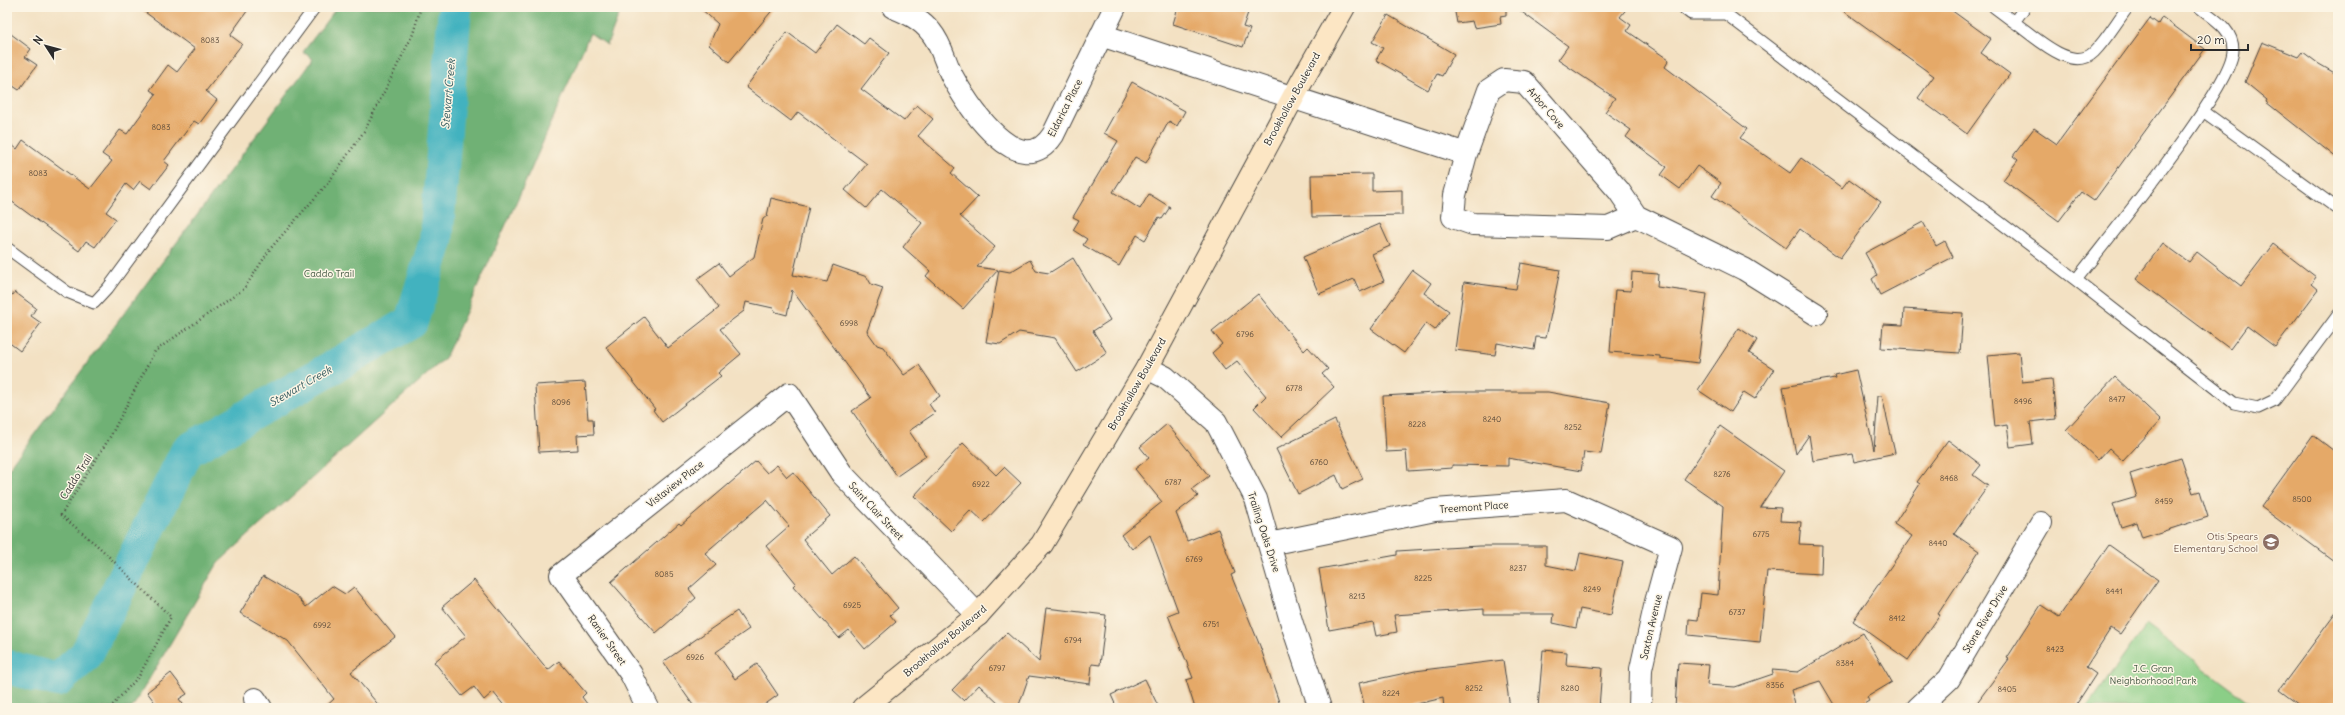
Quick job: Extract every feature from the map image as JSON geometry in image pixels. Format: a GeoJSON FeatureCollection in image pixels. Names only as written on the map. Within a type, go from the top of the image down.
{"type":"FeatureCollection","features":[{"type":"Feature","properties":{"kind":"street","name":"Eldarica Place"},"geometry":{"type":"LineString","coordinates":[[893,7],[921,21],[934,35],[953,78],[977,114],[1008,146],[1026,152],[1038,149],[1053,135],[1115,7]]}},
{"type":"Feature","properties":{"kind":"street","name":"Eldarica Place"},"geometry":{"type":"LineString","coordinates":[[928,7],[941,50]]}},
{"type":"Feature","properties":{"kind":"street","name":"Brookhollow Boulevard"},"geometry":{"type":"LineString","coordinates":[[863,708],[978,615],[1042,544],[1147,368],[1293,97],[1344,7]]}},
{"type":"Feature","properties":{"kind":"street"},"geometry":{"type":"LineString","coordinates":[[1101,35],[1466,154]]}},
{"type":"Feature","properties":{"kind":"street","name":"Arbor Cove"},"geometry":{"type":"LineString","coordinates":[[1636,216],[1608,228],[1473,224],[1453,217],[1455,195],[1466,154],[1489,90],[1504,80],[1524,82],[1619,191],[1636,216],[1744,269],[1816,314]]}},
{"type":"Feature","properties":{"kind":"street","name":"Trailing Oaks Drive"},"geometry":{"type":"LineString","coordinates":[[1147,368],[1165,377],[1216,422],[1256,499],[1320,708]]}},
{"type":"Feature","properties":{"kind":"street","name":"Saint Clair Street"},"geometry":{"type":"LineString","coordinates":[[789,394],[842,474],[978,615]]}},
{"type":"Feature","properties":{"kind":"street","name":"Vistaview Place"},"geometry":{"type":"LineString","coordinates":[[561,575],[789,394]]}},
{"type":"Feature","properties":{"kind":"street","name":"Treemont Place"},"geometry":{"type":"LineString","coordinates":[[1269,544],[1435,510],[1566,500],[1671,547]]}},
{"type":"Feature","properties":{"kind":"street","name":"Stone River Drive"},"geometry":{"type":"LineString","coordinates":[[1918,708],[1949,679],[2042,523]]}},
{"type":"Feature","properties":{"kind":"street","name":"Saxton Avenue"},"geometry":{"type":"LineString","coordinates":[[1640,708],[1641,669],[1656,602],[1671,547]]}},
{"type":"Feature","properties":{"kind":"street","name":"Ranier Street"},"geometry":{"type":"LineString","coordinates":[[561,575],[631,674],[648,708]]}},
{"type":"Feature","properties":{"kind":"lane"},"geometry":{"type":"LineString","coordinates":[[7,248],[67,292],[94,303],[108,288],[315,7]]}},
{"type":"Feature","properties":{"kind":"lane"},"geometry":{"type":"LineString","coordinates":[[1682,7],[1691,14],[1729,11],[2234,403],[2258,408],[2275,400],[2338,315]]}},
{"type":"Feature","properties":{"kind":"lane"},"geometry":{"type":"LineString","coordinates":[[1994,7],[2064,57],[2079,60],[2094,53],[2128,7]]}},
{"type":"Feature","properties":{"kind":"lane"},"geometry":{"type":"LineString","coordinates":[[2014,22],[2025,7]]}},
{"type":"Feature","properties":{"kind":"lane"},"geometry":{"type":"LineString","coordinates":[[2076,280],[2203,111],[2225,75],[2233,51],[2229,32],[2199,7]]}},
{"type":"Feature","properties":{"kind":"lane"},"geometry":{"type":"LineString","coordinates":[[2203,111],[2338,210]]}},
{"type":"Feature","properties":{"kind":"path","name":"Caddo Trail"},"geometry":{"type":"LineString","coordinates":[[110,708],[139,676],[171,617],[99,547],[61,515],[110,437],[155,351],[244,289],[270,249],[328,183],[365,130],[413,34],[421,7]]}},
{"type":"Feature","properties":{"kind":"green space","name":"Caddo Trail"},"geometry":{"type":"Polygon","coordinates":[[[337,7],[622,7],[607,45],[590,33],[530,172],[445,358],[218,563],[132,708],[7,708],[7,471],[313,59],[303,52],[337,7]]]}},
{"type":"Feature","properties":{"kind":"green space","name":"J.C. Gran Neighborhood Park"},"geometry":{"type":"Polygon","coordinates":[[[2146,625],[2257,708],[2087,708],[2146,625]]]}},
{"type":"Feature","properties":{"kind":"building"},"geometry":{"type":"Polygon","coordinates":[[[138,7],[250,7],[230,35],[242,44],[206,91],[217,100],[199,124],[194,121],[164,161],[169,165],[151,189],[140,181],[133,190],[126,184],[106,212],[116,219],[95,247],[86,241],[79,251],[7,198],[7,141],[17,149],[23,140],[90,189],[112,161],[102,154],[120,130],[127,134],[156,94],[150,90],[168,65],[177,72],[195,49],[138,7]]]}},
{"type":"Feature","properties":{"kind":"building"},"geometry":{"type":"Polygon","coordinates":[[[699,7],[775,7],[729,62],[709,45],[718,24],[699,7]]]}},
{"type":"Feature","properties":{"kind":"building"},"geometry":{"type":"Polygon","coordinates":[[[1178,7],[1250,7],[1243,27],[1250,29],[1243,47],[1173,24],[1178,7]]]}},
{"type":"Feature","properties":{"kind":"building"},"geometry":{"type":"Polygon","coordinates":[[[1454,7],[1506,7],[1506,16],[1500,17],[1501,24],[1474,28],[1472,21],[1457,23],[1454,7]]]}},
{"type":"Feature","properties":{"kind":"building"},"geometry":{"type":"Polygon","coordinates":[[[1515,7],[1628,7],[1620,17],[1631,25],[1627,31],[1669,60],[1665,67],[1747,129],[1740,138],[1790,173],[1801,158],[1842,188],[1849,179],[1881,202],[1840,258],[1800,229],[1786,248],[1712,196],[1721,183],[1697,166],[1680,189],[1661,175],[1667,167],[1626,137],[1631,130],[1605,112],[1615,98],[1558,60],[1568,46],[1515,7]]]}},
{"type":"Feature","properties":{"kind":"building"},"geometry":{"type":"Polygon","coordinates":[[[1838,7],[1947,7],[1991,39],[1981,53],[2010,74],[1967,134],[1918,98],[1934,76],[1838,7]]]}},
{"type":"Feature","properties":{"kind":"building"},"geometry":{"type":"Polygon","coordinates":[[[1388,15],[1454,54],[1442,76],[1437,74],[1428,90],[1376,60],[1383,48],[1372,42],[1388,15]]]}},
{"type":"Feature","properties":{"kind":"building"},"geometry":{"type":"Polygon","coordinates":[[[2162,17],[2205,49],[2094,201],[2081,192],[2059,221],[2003,180],[2018,160],[2013,156],[2034,128],[2057,144],[2150,18],[2158,24],[2162,17]]]}},
{"type":"Feature","properties":{"kind":"building"},"geometry":{"type":"Polygon","coordinates":[[[837,24],[864,44],[869,38],[889,53],[861,89],[904,121],[917,105],[933,119],[918,136],[955,168],[951,173],[978,197],[960,216],[995,247],[977,267],[998,270],[963,309],[926,276],[930,271],[903,247],[922,223],[882,189],[866,208],[845,190],[867,164],[798,112],[791,121],[746,87],[787,32],[815,53],[837,24]]]}},
{"type":"Feature","properties":{"kind":"building"},"geometry":{"type":"Polygon","coordinates":[[[7,31],[31,49],[25,57],[37,65],[19,90],[7,82],[7,31]]]}},
{"type":"Feature","properties":{"kind":"building"},"geometry":{"type":"Polygon","coordinates":[[[2262,42],[2299,57],[2303,52],[2319,64],[2338,75],[2338,159],[2266,102],[2267,100],[2245,82],[2262,42]]]}},
{"type":"Feature","properties":{"kind":"building"},"geometry":{"type":"Polygon","coordinates":[[[1132,82],[1185,111],[1177,126],[1169,121],[1146,163],[1135,157],[1113,192],[1140,209],[1149,194],[1170,207],[1162,219],[1159,217],[1145,240],[1137,235],[1119,266],[1083,245],[1087,239],[1073,230],[1079,220],[1073,217],[1118,141],[1104,133],[1132,82]]]}},
{"type":"Feature","properties":{"kind":"building"},"geometry":{"type":"Polygon","coordinates":[[[1372,174],[1372,191],[1402,190],[1402,215],[1312,217],[1311,175],[1372,174]]]}},
{"type":"Feature","properties":{"kind":"building"},"geometry":{"type":"Polygon","coordinates":[[[771,198],[809,207],[793,275],[827,282],[833,265],[867,277],[871,284],[883,288],[867,331],[877,345],[883,347],[904,375],[919,365],[940,396],[929,404],[935,413],[909,431],[926,456],[897,476],[852,411],[871,398],[792,290],[787,315],[776,312],[773,308],[746,302],[744,311],[720,329],[741,354],[718,373],[721,376],[662,422],[653,410],[655,409],[606,347],[644,317],[668,348],[719,308],[697,279],[719,263],[729,276],[754,257],[763,219],[767,216],[771,198]]]}},
{"type":"Feature","properties":{"kind":"building"},"geometry":{"type":"Polygon","coordinates":[[[1923,222],[1936,246],[1945,241],[1953,257],[1880,295],[1872,279],[1877,275],[1865,253],[1923,222]]]}},
{"type":"Feature","properties":{"kind":"building"},"geometry":{"type":"Polygon","coordinates":[[[1380,224],[1390,246],[1372,254],[1384,281],[1360,292],[1354,279],[1319,294],[1303,257],[1380,224]]]}},
{"type":"Feature","properties":{"kind":"building"},"geometry":{"type":"Polygon","coordinates":[[[2163,243],[2189,262],[2197,252],[2241,286],[2273,244],[2316,277],[2311,284],[2318,290],[2275,347],[2247,326],[2230,349],[2136,279],[2163,243]]]}},
{"type":"Feature","properties":{"kind":"building"},"geometry":{"type":"Polygon","coordinates":[[[1073,258],[1110,320],[1093,331],[1107,353],[1077,372],[1055,338],[1019,332],[1000,344],[986,342],[999,270],[1010,272],[1030,260],[1036,271],[1049,273],[1073,258]]]}},
{"type":"Feature","properties":{"kind":"building"},"geometry":{"type":"Polygon","coordinates":[[[1521,263],[1560,270],[1546,338],[1536,337],[1534,350],[1497,343],[1495,355],[1455,350],[1464,282],[1516,289],[1521,263]]]}},
{"type":"Feature","properties":{"kind":"building"},"geometry":{"type":"Polygon","coordinates":[[[1413,270],[1431,283],[1424,293],[1449,311],[1435,330],[1426,323],[1404,353],[1371,329],[1413,270]]]}},
{"type":"Feature","properties":{"kind":"building"},"geometry":{"type":"Polygon","coordinates":[[[1632,272],[1658,274],[1657,287],[1707,294],[1698,363],[1660,358],[1660,356],[1610,352],[1615,290],[1631,291],[1632,272]]]}},
{"type":"Feature","properties":{"kind":"building"},"geometry":{"type":"Polygon","coordinates":[[[7,291],[13,295],[15,292],[36,308],[31,316],[41,323],[20,351],[7,341],[7,291]]]}},
{"type":"Feature","properties":{"kind":"building"},"geometry":{"type":"Polygon","coordinates":[[[1258,294],[1304,351],[1308,347],[1328,369],[1322,374],[1334,387],[1281,437],[1254,408],[1266,396],[1237,361],[1225,370],[1212,353],[1222,344],[1212,331],[1258,294]]]}},
{"type":"Feature","properties":{"kind":"building"},"geometry":{"type":"Polygon","coordinates":[[[1904,309],[1963,313],[1960,353],[1881,348],[1883,324],[1903,325],[1904,309]]]}},
{"type":"Feature","properties":{"kind":"building"},"geometry":{"type":"Polygon","coordinates":[[[1739,328],[1757,340],[1749,353],[1774,369],[1755,399],[1744,392],[1731,412],[1698,390],[1739,328]]]}},
{"type":"Feature","properties":{"kind":"building"},"geometry":{"type":"Polygon","coordinates":[[[2019,352],[2022,382],[2052,379],[2056,419],[2030,422],[2033,444],[2010,447],[2007,425],[1995,427],[1988,355],[2019,352]]]}},
{"type":"Feature","properties":{"kind":"building"},"geometry":{"type":"Polygon","coordinates":[[[1856,370],[1874,450],[1878,396],[1882,396],[1895,453],[1854,462],[1852,454],[1813,461],[1809,435],[1796,454],[1783,387],[1835,378],[1834,375],[1856,370]]]}},
{"type":"Feature","properties":{"kind":"building"},"geometry":{"type":"Polygon","coordinates":[[[2115,377],[2161,420],[2123,461],[2109,448],[2098,460],[2066,430],[2115,377]]]}},
{"type":"Feature","properties":{"kind":"building"},"geometry":{"type":"Polygon","coordinates":[[[585,382],[588,419],[593,419],[594,434],[577,435],[578,450],[539,452],[535,385],[585,382]]]}},
{"type":"Feature","properties":{"kind":"building"},"geometry":{"type":"Polygon","coordinates":[[[1452,392],[1548,392],[1610,403],[1601,454],[1584,452],[1581,471],[1508,458],[1508,466],[1452,465],[1452,468],[1408,471],[1406,451],[1386,452],[1383,396],[1452,392]]]}},
{"type":"Feature","properties":{"kind":"building"},"geometry":{"type":"Polygon","coordinates":[[[1335,420],[1363,479],[1342,489],[1336,475],[1298,494],[1276,449],[1335,420]]]}},
{"type":"Feature","properties":{"kind":"building"},"geometry":{"type":"Polygon","coordinates":[[[1167,424],[1209,476],[1192,489],[1198,496],[1176,513],[1187,541],[1218,529],[1235,573],[1231,575],[1260,646],[1281,708],[1195,708],[1186,680],[1193,678],[1168,615],[1178,611],[1150,535],[1132,549],[1121,535],[1162,502],[1135,469],[1149,458],[1140,447],[1167,424]]]}},
{"type":"Feature","properties":{"kind":"building"},"geometry":{"type":"Polygon","coordinates":[[[1720,426],[1784,471],[1760,507],[1781,508],[1780,521],[1801,522],[1799,544],[1822,545],[1821,574],[1767,571],[1760,642],[1688,635],[1689,619],[1698,620],[1701,593],[1718,595],[1723,506],[1684,479],[1720,426]]]}},
{"type":"Feature","properties":{"kind":"building"},"geometry":{"type":"Polygon","coordinates":[[[2313,435],[2338,454],[2338,564],[2261,507],[2313,435]]]}},
{"type":"Feature","properties":{"kind":"building"},"geometry":{"type":"Polygon","coordinates":[[[1948,440],[1981,465],[1973,475],[1988,486],[1954,534],[1979,551],[1938,614],[1940,615],[1908,660],[1853,621],[1912,536],[1894,524],[1920,484],[1917,482],[1948,440]]]}},
{"type":"Feature","properties":{"kind":"building"},"geometry":{"type":"Polygon","coordinates":[[[963,443],[996,475],[1004,467],[1021,483],[984,522],[971,510],[951,531],[914,496],[963,443]]]}},
{"type":"Feature","properties":{"kind":"building"},"geometry":{"type":"Polygon","coordinates":[[[2181,458],[2193,493],[2200,491],[2208,517],[2142,538],[2137,522],[2121,527],[2113,504],[2137,497],[2130,474],[2181,458]]]}},
{"type":"Feature","properties":{"kind":"building"},"geometry":{"type":"Polygon","coordinates":[[[756,461],[767,473],[777,465],[787,477],[793,472],[830,516],[803,539],[832,575],[854,556],[898,608],[890,615],[896,622],[865,649],[849,630],[839,638],[793,586],[796,583],[766,546],[789,526],[767,500],[705,553],[716,565],[689,589],[696,598],[656,633],[611,582],[679,523],[681,525],[756,461]]]}},
{"type":"Feature","properties":{"kind":"building"},"geometry":{"type":"Polygon","coordinates":[[[2109,545],[2158,580],[2120,634],[2111,628],[2086,667],[2096,674],[2074,708],[1973,708],[2009,659],[2007,658],[2041,605],[2059,617],[2109,545]]]}},
{"type":"Feature","properties":{"kind":"building"},"geometry":{"type":"Polygon","coordinates":[[[1479,546],[1546,546],[1546,565],[1576,571],[1580,553],[1623,562],[1611,615],[1580,609],[1576,628],[1553,623],[1554,614],[1484,614],[1484,609],[1394,615],[1397,632],[1376,636],[1373,622],[1329,630],[1319,569],[1397,555],[1397,551],[1479,546]]]}},
{"type":"Feature","properties":{"kind":"building"},"geometry":{"type":"Polygon","coordinates":[[[263,576],[297,596],[306,607],[332,586],[345,594],[354,587],[395,637],[351,672],[381,708],[324,708],[334,699],[288,641],[240,613],[263,576]]]}},
{"type":"Feature","properties":{"kind":"building"},"geometry":{"type":"Polygon","coordinates":[[[474,580],[548,670],[559,661],[586,693],[582,697],[590,708],[506,708],[493,692],[484,700],[474,687],[462,696],[434,662],[466,636],[442,607],[474,580]]]}},
{"type":"Feature","properties":{"kind":"building"},"geometry":{"type":"Polygon","coordinates":[[[1046,608],[1106,615],[1100,665],[1092,664],[1090,684],[1029,676],[1018,708],[1003,708],[979,685],[964,701],[952,690],[1007,633],[1039,662],[1046,608]]]}},
{"type":"Feature","properties":{"kind":"building"},"geometry":{"type":"Polygon","coordinates":[[[2338,610],[2338,708],[2303,708],[2279,690],[2338,610]]]}},
{"type":"Feature","properties":{"kind":"building"},"geometry":{"type":"Polygon","coordinates":[[[737,611],[749,629],[716,652],[735,679],[757,664],[778,695],[760,708],[695,708],[663,662],[737,611]]]}},
{"type":"Feature","properties":{"kind":"building"},"geometry":{"type":"Polygon","coordinates":[[[1863,633],[1892,682],[1867,697],[1869,701],[1857,708],[1836,708],[1820,681],[1791,690],[1796,708],[1675,708],[1678,663],[1709,665],[1707,685],[1735,687],[1773,674],[1772,670],[1798,672],[1863,633]]]}},
{"type":"Feature","properties":{"kind":"building"},"geometry":{"type":"Polygon","coordinates":[[[1543,650],[1567,652],[1566,665],[1602,668],[1599,708],[1538,708],[1543,650]]]}},
{"type":"Feature","properties":{"kind":"building"},"geometry":{"type":"Polygon","coordinates":[[[1503,660],[1510,708],[1444,708],[1443,698],[1413,705],[1414,708],[1365,708],[1359,683],[1415,671],[1503,660]]]}},
{"type":"Feature","properties":{"kind":"building"},"geometry":{"type":"Polygon","coordinates":[[[171,673],[187,694],[179,699],[186,708],[159,708],[147,692],[171,673]]]}},
{"type":"Feature","properties":{"kind":"building"},"geometry":{"type":"Polygon","coordinates":[[[1145,679],[1159,708],[1117,708],[1111,695],[1145,679]]]}},
{"type":"Feature","properties":{"kind":"waterway","name":"Stewart Creek"},"geometry":{"type":"LineString","coordinates":[[7,667],[58,680],[86,655],[187,451],[411,322],[436,241],[455,7]]}},
{"type":"Feature","properties":{"kind":"place","name":"Otis Spears Elementary School"},"geometry":{"type":"Point","coordinates":[2271,542]}}]}
